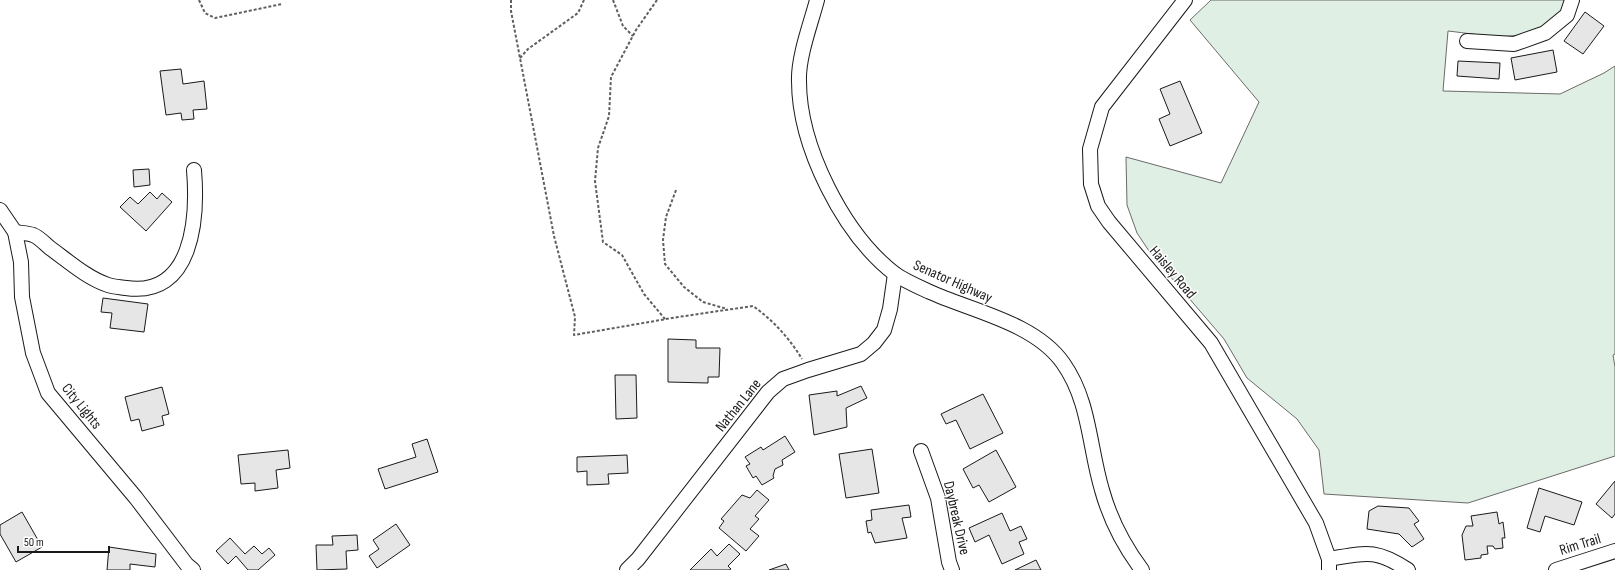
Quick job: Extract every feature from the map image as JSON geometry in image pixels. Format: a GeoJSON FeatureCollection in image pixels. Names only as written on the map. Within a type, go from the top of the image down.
{"type":"FeatureCollection","features":[{"type":"Feature","properties":{"kind":"street","name":"Senator Highway"},"geometry":{"type":"LineString","coordinates":[[817,0],[804,47],[798,80],[806,134],[813,157],[824,180],[849,223],[866,245],[895,274],[930,292],[1024,331],[1046,344],[1063,362],[1080,395],[1092,438],[1101,489],[1112,519],[1128,551],[1142,570]]}},
{"type":"Feature","properties":{"kind":"street","name":"Haisley Road"},"geometry":{"type":"LineString","coordinates":[[1185,0],[1102,107],[1090,149],[1091,184],[1098,206],[1109,222],[1211,343],[1316,523],[1329,565]]}},
{"type":"Feature","properties":{"kind":"street"},"geometry":{"type":"LineString","coordinates":[[1467,41],[1514,44],[1546,33],[1567,15],[1572,0]]}},
{"type":"Feature","properties":{"kind":"street"},"geometry":{"type":"LineString","coordinates":[[15,232],[33,235],[79,270],[108,286],[151,289],[169,280],[181,264],[188,246],[194,221],[196,192],[194,170]]}},
{"type":"Feature","properties":{"kind":"street","name":"City Lights"},"geometry":{"type":"LineString","coordinates":[[0,210],[15,232],[21,262],[22,297],[33,353],[48,393],[136,498],[187,565],[193,570]]}},
{"type":"Feature","properties":{"kind":"street","name":"Nathan Lane"},"geometry":{"type":"LineString","coordinates":[[627,570],[638,560],[768,392],[783,379],[861,354],[874,343],[884,330],[890,309],[895,274]]}},
{"type":"Feature","properties":{"kind":"street","name":"Daybreak Drive"},"geometry":{"type":"LineString","coordinates":[[921,451],[938,498],[949,562],[952,570]]}},
{"type":"Feature","properties":{"kind":"street","name":"Rim Trail"},"geometry":{"type":"LineString","coordinates":[[1556,570],[1615,551]]}},
{"type":"Feature","properties":{"kind":"street"},"geometry":{"type":"LineString","coordinates":[[1329,565],[1370,553],[1393,560],[1408,570]]}},
{"type":"Feature","properties":{"kind":"path"},"geometry":{"type":"LineString","coordinates":[[199,0],[205,13],[215,18],[282,4]]}},
{"type":"Feature","properties":{"kind":"path"},"geometry":{"type":"LineString","coordinates":[[511,0],[520,58],[554,236],[575,317],[574,335],[753,306],[764,314],[789,340],[808,370]]}},
{"type":"Feature","properties":{"kind":"path"},"geometry":{"type":"LineString","coordinates":[[520,58],[528,49],[578,13],[584,0]]}},
{"type":"Feature","properties":{"kind":"path"},"geometry":{"type":"LineString","coordinates":[[613,0],[623,26],[633,36]]}},
{"type":"Feature","properties":{"kind":"path"},"geometry":{"type":"LineString","coordinates":[[657,0],[633,36],[611,76],[609,116],[598,148],[595,181],[603,242],[622,255],[644,294],[665,320]]}},
{"type":"Feature","properties":{"kind":"path"},"geometry":{"type":"LineString","coordinates":[[676,190],[666,217],[663,240],[665,264],[684,287],[703,302],[728,310]]}},
{"type":"Feature","properties":{"kind":"green space"},"geometry":{"type":"Polygon","coordinates":[[[1211,0],[1566,0],[1563,10],[1554,21],[1538,30],[1526,34],[1513,36],[1488,36],[1448,31],[1443,91],[1560,94],[1604,73],[1615,66],[1615,354],[1613,355],[1615,367],[1615,456],[1468,503],[1324,494],[1319,450],[1297,419],[1247,378],[1224,339],[1151,254],[1137,233],[1127,205],[1126,157],[1221,183],[1259,102],[1190,20],[1211,0]]]}},
{"type":"Feature","properties":{"kind":"building"},"geometry":{"type":"Polygon","coordinates":[[[1585,12],[1604,26],[1583,54],[1564,41],[1585,12]]]}},
{"type":"Feature","properties":{"kind":"building"},"geometry":{"type":"Polygon","coordinates":[[[1553,50],[1557,72],[1515,80],[1511,58],[1553,50]]]}},
{"type":"Feature","properties":{"kind":"building"},"geometry":{"type":"Polygon","coordinates":[[[1458,61],[1500,63],[1499,79],[1457,76],[1458,61]]]}},
{"type":"Feature","properties":{"kind":"building"},"geometry":{"type":"Polygon","coordinates":[[[181,69],[183,84],[204,81],[207,109],[193,110],[194,119],[182,120],[181,113],[166,115],[160,71],[181,69]]]}},
{"type":"Feature","properties":{"kind":"building"},"geometry":{"type":"Polygon","coordinates":[[[1180,81],[1202,133],[1170,146],[1159,119],[1170,114],[1160,89],[1180,81]]]}},
{"type":"Feature","properties":{"kind":"building"},"geometry":{"type":"Polygon","coordinates":[[[149,169],[150,185],[134,187],[133,170],[149,169]]]}},
{"type":"Feature","properties":{"kind":"building"},"geometry":{"type":"Polygon","coordinates":[[[150,192],[157,199],[162,193],[172,202],[146,231],[120,207],[130,197],[138,204],[150,192]]]}},
{"type":"Feature","properties":{"kind":"building"},"geometry":{"type":"Polygon","coordinates":[[[103,298],[148,304],[144,332],[110,328],[112,313],[101,312],[103,298]]]}},
{"type":"Feature","properties":{"kind":"building"},"geometry":{"type":"Polygon","coordinates":[[[668,339],[696,340],[696,348],[720,348],[719,377],[708,377],[708,383],[668,382],[668,339]]]}},
{"type":"Feature","properties":{"kind":"building"},"geometry":{"type":"Polygon","coordinates":[[[615,375],[636,375],[637,418],[616,419],[615,375]]]}},
{"type":"Feature","properties":{"kind":"building"},"geometry":{"type":"Polygon","coordinates":[[[861,386],[867,398],[846,408],[847,427],[814,435],[809,395],[837,391],[837,396],[861,386]]]}},
{"type":"Feature","properties":{"kind":"building"},"geometry":{"type":"Polygon","coordinates":[[[162,387],[169,414],[162,416],[164,425],[142,431],[139,419],[131,421],[125,397],[162,387]]]}},
{"type":"Feature","properties":{"kind":"building"},"geometry":{"type":"Polygon","coordinates":[[[983,394],[1003,433],[970,449],[956,420],[946,424],[941,414],[983,394]]]}},
{"type":"Feature","properties":{"kind":"building"},"geometry":{"type":"Polygon","coordinates":[[[785,436],[795,452],[782,460],[783,465],[775,469],[773,476],[774,478],[762,485],[756,476],[753,478],[746,466],[750,464],[745,457],[761,447],[763,450],[785,436]]]}},
{"type":"Feature","properties":{"kind":"building"},"geometry":{"type":"Polygon","coordinates":[[[427,439],[438,472],[385,489],[378,469],[416,457],[412,444],[427,439]]]}},
{"type":"Feature","properties":{"kind":"building"},"geometry":{"type":"Polygon","coordinates":[[[872,449],[879,493],[846,498],[839,454],[872,449]]]}},
{"type":"Feature","properties":{"kind":"building"},"geometry":{"type":"Polygon","coordinates":[[[288,450],[290,468],[276,470],[278,488],[255,491],[255,483],[241,484],[238,455],[288,450]]]}},
{"type":"Feature","properties":{"kind":"building"},"geometry":{"type":"Polygon","coordinates":[[[996,450],[1016,487],[989,502],[979,485],[973,488],[963,469],[996,450]]]}},
{"type":"Feature","properties":{"kind":"building"},"geometry":{"type":"Polygon","coordinates":[[[627,455],[628,473],[608,474],[609,484],[587,485],[587,471],[577,472],[577,457],[627,455]]]}},
{"type":"Feature","properties":{"kind":"building"},"geometry":{"type":"Polygon","coordinates":[[[1615,481],[1615,514],[1612,518],[1596,504],[1615,481]]]}},
{"type":"Feature","properties":{"kind":"building"},"geometry":{"type":"Polygon","coordinates":[[[1539,488],[1582,502],[1574,525],[1545,516],[1540,532],[1527,528],[1539,488]]]}},
{"type":"Feature","properties":{"kind":"building"},"geometry":{"type":"Polygon","coordinates":[[[757,490],[769,500],[755,516],[759,519],[750,529],[759,536],[746,551],[719,528],[724,521],[721,519],[742,495],[750,498],[757,490]]]}},
{"type":"Feature","properties":{"kind":"building"},"geometry":{"type":"Polygon","coordinates":[[[909,505],[911,517],[902,518],[907,538],[875,543],[871,532],[868,533],[866,521],[872,520],[871,510],[909,505]]]}},
{"type":"Feature","properties":{"kind":"building"},"geometry":{"type":"Polygon","coordinates":[[[1378,506],[1409,508],[1419,521],[1414,524],[1424,539],[1412,547],[1399,534],[1367,529],[1369,511],[1378,506]]]}},
{"type":"Feature","properties":{"kind":"building"},"geometry":{"type":"Polygon","coordinates":[[[22,512],[42,547],[16,562],[0,534],[0,525],[22,512]]]}},
{"type":"Feature","properties":{"kind":"building"},"geometry":{"type":"Polygon","coordinates":[[[1497,512],[1499,524],[1503,522],[1505,538],[1502,538],[1503,548],[1495,549],[1493,546],[1487,546],[1488,554],[1481,555],[1481,558],[1465,560],[1462,535],[1466,526],[1473,526],[1471,516],[1497,512]]]}},
{"type":"Feature","properties":{"kind":"building"},"geometry":{"type":"Polygon","coordinates":[[[1002,513],[1010,531],[1021,526],[1027,539],[1019,542],[1024,554],[1002,564],[989,535],[975,542],[969,528],[1002,513]]]}},
{"type":"Feature","properties":{"kind":"building"},"geometry":{"type":"Polygon","coordinates":[[[396,524],[410,545],[377,568],[369,556],[379,549],[373,540],[396,524]]]}},
{"type":"Feature","properties":{"kind":"building"},"geometry":{"type":"Polygon","coordinates":[[[357,535],[358,550],[346,551],[347,569],[317,570],[316,545],[333,545],[332,536],[357,535]]]}},
{"type":"Feature","properties":{"kind":"building"},"geometry":{"type":"Polygon","coordinates":[[[230,538],[245,554],[254,546],[262,554],[269,548],[275,555],[258,570],[248,570],[236,556],[228,564],[216,551],[230,538]]]}},
{"type":"Feature","properties":{"kind":"building"},"geometry":{"type":"Polygon","coordinates":[[[729,544],[740,554],[728,566],[731,569],[690,570],[711,549],[717,556],[729,544]]]}},
{"type":"Feature","properties":{"kind":"building"},"geometry":{"type":"Polygon","coordinates":[[[109,547],[156,554],[155,567],[130,564],[130,570],[107,570],[109,547]]]}},
{"type":"Feature","properties":{"kind":"building"},"geometry":{"type":"Polygon","coordinates":[[[1036,560],[1041,570],[1015,570],[1036,560]]]}},
{"type":"Feature","properties":{"kind":"building"},"geometry":{"type":"Polygon","coordinates":[[[786,564],[789,570],[769,570],[786,564]]]}}]}
